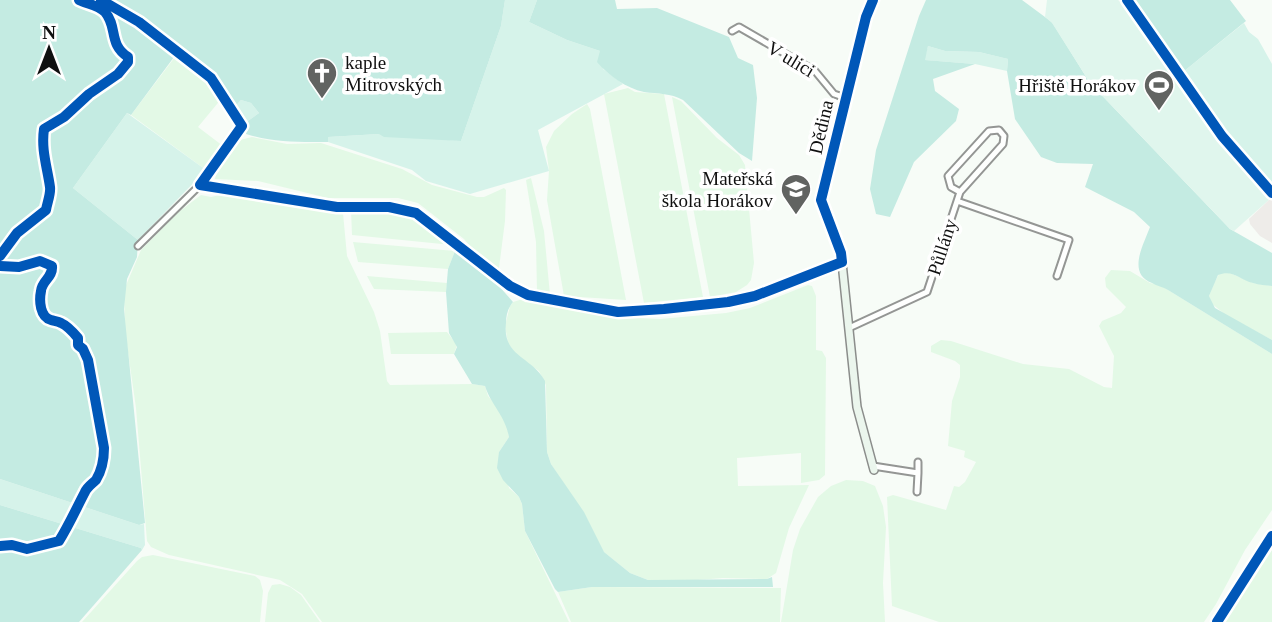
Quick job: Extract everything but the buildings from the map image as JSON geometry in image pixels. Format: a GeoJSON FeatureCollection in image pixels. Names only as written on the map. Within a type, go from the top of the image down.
{"type":"FeatureCollection","features":[{"type":"Feature","properties":{"kind":"street"},"geometry":{"type":"LineString","coordinates":[[101,0],[139,22],[211,78],[242,126],[200,185],[138,246]]}},
{"type":"Feature","properties":{"kind":"street","name":"Dědina"},"geometry":{"type":"LineString","coordinates":[[842,262],[821,200],[866,17],[873,0]]}},
{"type":"Feature","properties":{"kind":"street"},"geometry":{"type":"LineString","coordinates":[[1127,0],[1222,136],[1272,193]]}},
{"type":"Feature","properties":{"kind":"street","name":"V ulici"},"geometry":{"type":"LineString","coordinates":[[732,31],[739,27],[815,71],[834,94],[846,98]]}},
{"type":"Feature","properties":{"kind":"street","name":"Půllány"},"geometry":{"type":"LineString","coordinates":[[849,328],[926,292],[960,192],[1003,144],[1002,132],[996,129],[989,131],[948,176],[951,187],[960,192]]}},
{"type":"Feature","properties":{"kind":"street"},"geometry":{"type":"LineString","coordinates":[[200,185],[337,206],[389,207],[416,213],[510,286],[528,295],[618,312],[728,302],[755,296],[842,262],[857,407],[874,468],[918,473]]}},
{"type":"Feature","properties":{"kind":"street","name":"Půllány"},"geometry":{"type":"LineString","coordinates":[[957,201],[1069,240],[1057,276]]}},
{"type":"Feature","properties":{"kind":"street"},"geometry":{"type":"LineString","coordinates":[[916,492],[918,462]]}},
{"type":"Feature","properties":{"kind":"street"},"geometry":{"type":"LineString","coordinates":[[1217,622],[1272,536]]}},
{"type":"Feature","properties":{"kind":"shaded area"},"geometry":{"type":"Polygon","coordinates":[[[0,0],[505,0],[501,26],[461,141],[384,137],[379,134],[328,137],[328,142],[297,142],[246,134],[247,128],[236,120],[209,83],[174,57],[131,115],[127,113],[73,188],[138,240],[137,257],[127,279],[124,309],[145,523],[139,525],[0,479],[0,0]],[[241,100],[233,108],[245,123],[259,113],[251,103],[241,100]]]}},
{"type":"Feature","properties":{"kind":"shaded area"},"geometry":{"type":"Polygon","coordinates":[[[537,0],[615,0],[617,9],[657,8],[729,37],[738,58],[753,65],[757,98],[752,161],[739,153],[683,100],[644,92],[624,84],[612,77],[597,62],[600,51],[567,40],[529,22],[537,0]]]}},
{"type":"Feature","properties":{"kind":"shaded area"},"geometry":{"type":"Polygon","coordinates":[[[926,0],[1022,0],[1052,22],[1090,83],[1230,229],[1272,253],[1272,286],[1255,284],[1223,273],[1218,275],[1209,296],[1215,308],[1272,340],[1272,354],[1168,290],[1144,279],[1140,273],[1139,258],[1150,227],[1134,212],[1085,187],[1093,164],[1057,163],[1041,157],[1015,119],[1007,71],[1008,59],[979,52],[945,51],[928,46],[925,60],[975,64],[933,79],[935,91],[959,109],[956,121],[914,162],[890,217],[876,214],[870,189],[876,150],[926,0]]]}},
{"type":"Feature","properties":{"kind":"shaded area"},"geometry":{"type":"Polygon","coordinates":[[[1135,0],[1230,0],[1246,21],[1183,72],[1135,0]]]}},
{"type":"Feature","properties":{"kind":"shaded area"},"geometry":{"type":"Polygon","coordinates":[[[1271,198],[1272,243],[1260,236],[1249,219],[1271,198]]]}},
{"type":"Feature","properties":{"kind":"shaded area"},"geometry":{"type":"Polygon","coordinates":[[[455,251],[498,285],[513,302],[507,314],[506,334],[513,350],[540,373],[545,381],[547,452],[551,464],[584,512],[604,552],[630,573],[648,580],[772,577],[773,587],[592,587],[558,592],[555,589],[525,531],[519,497],[503,480],[497,468],[499,452],[509,437],[504,422],[485,386],[472,384],[454,354],[457,347],[449,333],[446,292],[448,269],[455,251]]]}},
{"type":"Feature","properties":{"kind":"shaded area"},"geometry":{"type":"Polygon","coordinates":[[[0,505],[142,550],[79,622],[0,622],[0,505]]]}},
{"type":"Feature","properties":{"kind":"green space"},"geometry":{"type":"Polygon","coordinates":[[[505,0],[537,0],[529,22],[567,40],[600,51],[603,69],[623,84],[538,130],[549,171],[470,194],[426,181],[412,170],[328,142],[328,137],[379,134],[461,141],[501,26],[505,0]]]}},
{"type":"Feature","properties":{"kind":"green space","name":"Hřiště Horákov"},"geometry":{"type":"Polygon","coordinates":[[[1047,0],[1118,0],[1132,12],[1209,125],[1271,198],[1234,231],[1230,229],[1090,83],[1052,23],[1045,17],[1047,0]]]}},
{"type":"Feature","properties":{"kind":"green space"},"geometry":{"type":"Polygon","coordinates":[[[1244,23],[1249,32],[1258,39],[1272,64],[1272,185],[1227,135],[1183,72],[1244,23]]]}},
{"type":"Feature","properties":{"kind":"green space"},"geometry":{"type":"Polygon","coordinates":[[[928,46],[945,51],[979,52],[1008,59],[1007,71],[975,64],[924,60],[928,46]]]}},
{"type":"Feature","properties":{"kind":"green space"},"geometry":{"type":"Polygon","coordinates":[[[175,57],[209,83],[222,98],[198,127],[223,146],[206,170],[131,115],[175,57]]]}},
{"type":"Feature","properties":{"kind":"green space"},"geometry":{"type":"Polygon","coordinates":[[[628,88],[635,92],[664,94],[703,297],[644,303],[604,94],[628,88]]]}},
{"type":"Feature","properties":{"kind":"green space"},"geometry":{"type":"Polygon","coordinates":[[[672,97],[681,101],[717,138],[739,155],[745,165],[754,263],[751,280],[736,292],[710,297],[672,97]]]}},
{"type":"Feature","properties":{"kind":"green space"},"geometry":{"type":"Polygon","coordinates":[[[241,100],[251,103],[259,113],[245,123],[233,107],[241,100]]]}},
{"type":"Feature","properties":{"kind":"green space"},"geometry":{"type":"Polygon","coordinates":[[[587,104],[626,300],[564,296],[547,200],[549,171],[546,147],[554,131],[587,104]]]}},
{"type":"Feature","properties":{"kind":"green space"},"geometry":{"type":"Polygon","coordinates":[[[127,113],[206,170],[138,240],[73,188],[127,113]]]}},
{"type":"Feature","properties":{"kind":"green space"},"geometry":{"type":"Polygon","coordinates":[[[252,137],[287,144],[321,143],[402,169],[432,185],[477,197],[484,197],[504,188],[505,221],[499,268],[495,269],[480,258],[464,239],[418,203],[398,198],[328,198],[258,181],[215,179],[217,170],[240,140],[252,137]]]}},
{"type":"Feature","properties":{"kind":"green space"},"geometry":{"type":"Polygon","coordinates":[[[531,178],[544,231],[550,295],[537,292],[536,242],[526,180],[531,178]]]}},
{"type":"Feature","properties":{"kind":"green space"},"geometry":{"type":"Polygon","coordinates":[[[201,195],[220,195],[343,213],[347,256],[374,312],[380,331],[387,381],[390,385],[485,386],[488,396],[500,410],[507,426],[509,437],[499,452],[509,488],[519,497],[525,531],[569,622],[322,622],[302,594],[280,580],[169,555],[151,547],[147,541],[136,408],[125,331],[124,290],[141,250],[176,214],[201,195]]]}},
{"type":"Feature","properties":{"kind":"green space"},"geometry":{"type":"Polygon","coordinates":[[[351,210],[412,215],[452,245],[352,235],[351,210]]]}},
{"type":"Feature","properties":{"kind":"green space"},"geometry":{"type":"Polygon","coordinates":[[[353,242],[455,251],[448,269],[358,262],[353,242]]]}},
{"type":"Feature","properties":{"kind":"green space"},"geometry":{"type":"Polygon","coordinates":[[[1111,270],[1130,271],[1150,283],[1160,285],[1272,354],[1272,510],[1245,550],[1216,604],[1204,622],[939,622],[892,606],[887,497],[893,495],[946,510],[954,486],[959,487],[965,482],[976,462],[964,457],[965,451],[948,446],[952,401],[960,377],[960,365],[931,352],[931,346],[941,340],[951,341],[1023,364],[1069,369],[1104,387],[1112,388],[1114,356],[1099,326],[1102,321],[1121,313],[1126,307],[1106,287],[1105,278],[1111,270]]]}},
{"type":"Feature","properties":{"kind":"green space"},"geometry":{"type":"Polygon","coordinates":[[[1224,272],[1253,283],[1272,286],[1272,340],[1227,316],[1211,303],[1209,296],[1214,283],[1219,274],[1224,272]]]}},
{"type":"Feature","properties":{"kind":"green space"},"geometry":{"type":"Polygon","coordinates":[[[367,276],[447,283],[446,292],[374,289],[367,276]]]}},
{"type":"Feature","properties":{"kind":"green space"},"geometry":{"type":"Polygon","coordinates":[[[808,285],[812,286],[816,296],[816,350],[822,351],[826,358],[825,475],[819,480],[801,483],[801,453],[737,458],[738,486],[809,485],[789,528],[776,573],[767,579],[648,580],[630,573],[600,549],[587,519],[551,464],[547,452],[546,385],[539,371],[517,356],[508,343],[505,326],[510,306],[523,299],[615,317],[660,319],[750,308],[808,285]]]}},
{"type":"Feature","properties":{"kind":"green space"},"geometry":{"type":"Polygon","coordinates":[[[447,332],[457,345],[454,354],[391,354],[388,333],[447,332]]]}},
{"type":"Feature","properties":{"kind":"green space"},"geometry":{"type":"Polygon","coordinates":[[[0,479],[139,525],[144,524],[145,545],[142,550],[0,505],[0,479]]]}},
{"type":"Feature","properties":{"kind":"green space"},"geometry":{"type":"Polygon","coordinates":[[[846,480],[863,481],[875,486],[883,506],[886,527],[883,583],[885,622],[781,622],[793,550],[800,529],[818,497],[831,486],[846,480]]]}},
{"type":"Feature","properties":{"kind":"green space"},"geometry":{"type":"Polygon","coordinates":[[[1272,547],[1272,622],[1224,622],[1235,602],[1272,547]]]}},
{"type":"Feature","properties":{"kind":"green space"},"geometry":{"type":"Polygon","coordinates":[[[153,555],[255,576],[260,580],[263,591],[260,622],[82,622],[137,561],[153,555]]]}},
{"type":"Feature","properties":{"kind":"green space"},"geometry":{"type":"Polygon","coordinates":[[[280,584],[301,595],[320,622],[265,622],[268,593],[272,585],[280,584]]]}},
{"type":"Feature","properties":{"kind":"green space"},"geometry":{"type":"Polygon","coordinates":[[[592,587],[781,588],[780,622],[571,622],[558,592],[592,587]]]}},
{"type":"Feature","properties":{"kind":"cycle path"},"geometry":{"type":"LineString","coordinates":[[0,256],[17,233],[46,210],[50,190],[44,151],[44,129],[64,117],[89,94],[118,74],[128,62],[128,57],[115,41],[105,12],[79,0]]}},
{"type":"Feature","properties":{"kind":"cycle path"},"geometry":{"type":"LineString","coordinates":[[101,0],[139,22],[211,78],[242,126],[200,185],[337,207],[389,207],[416,213],[510,286],[528,295],[618,312],[728,302],[755,296],[842,262],[821,200],[866,17],[873,0]]}},
{"type":"Feature","properties":{"kind":"cycle path"},"geometry":{"type":"LineString","coordinates":[[1127,0],[1222,136],[1272,193]]}},
{"type":"Feature","properties":{"kind":"cycle path"},"geometry":{"type":"LineString","coordinates":[[0,266],[19,267],[40,261],[52,266],[51,273],[42,287],[41,308],[47,318],[64,324],[78,338],[78,345],[88,360],[104,448],[98,476],[86,490],[59,541],[27,549],[12,545],[0,546]]}},
{"type":"Feature","properties":{"kind":"cycle path"},"geometry":{"type":"LineString","coordinates":[[1217,622],[1272,536]]}},
{"type":"Feature","properties":{"kind":"place","name":"kaple Mitrovských"},"geometry":{"type":"Point","coordinates":[322,100]}},
{"type":"Feature","properties":{"kind":"place","name":"Hřiště Horákov"},"geometry":{"type":"Point","coordinates":[1159,112]}},
{"type":"Feature","properties":{"kind":"place","name":"Mateřská škola Horákov"},"geometry":{"type":"Point","coordinates":[796,216]}}]}
